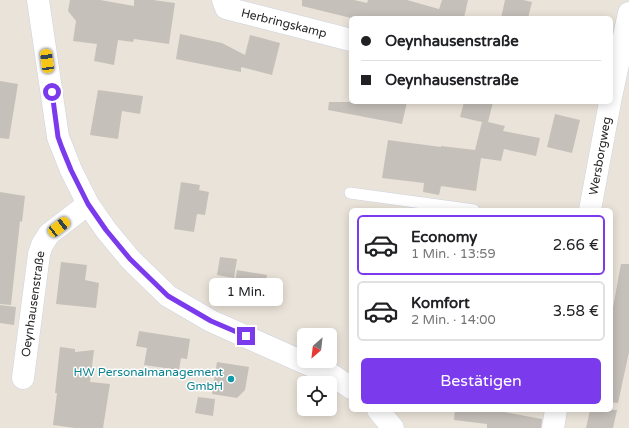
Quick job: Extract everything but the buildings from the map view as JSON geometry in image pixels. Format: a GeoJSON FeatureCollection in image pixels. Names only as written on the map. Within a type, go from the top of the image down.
{"type":"FeatureCollection","features":[{"type":"Feature","properties":{"kind":"street"},"geometry":{"type":"LineString","coordinates":[[38,0],[58,137],[71,170],[88,204],[106,230],[130,259],[168,296],[211,321],[332,375],[349,387]]}},
{"type":"Feature","properties":{"kind":"street","name":"Herbringskamp"},"geometry":{"type":"LineString","coordinates":[[223,0],[226,8],[349,39]]}},
{"type":"Feature","properties":{"kind":"street","name":"Wersborgweg"},"geometry":{"type":"LineString","coordinates":[[613,72],[629,13]]}},
{"type":"Feature","properties":{"kind":"street","name":"Wersborgweg"},"geometry":{"type":"LineString","coordinates":[[590,208],[605,104]]}},
{"type":"Feature","properties":{"kind":"street","name":"Oeynhausenstraße"},"geometry":{"type":"LineString","coordinates":[[23,378],[38,254],[42,245],[50,234],[88,204]]}},
{"type":"Feature","properties":{"kind":"street"},"geometry":{"type":"LineString","coordinates":[[380,412],[393,428]]}},
{"type":"Feature","properties":{"kind":"street"},"geometry":{"type":"LineString","coordinates":[[553,428],[556,412]]}},
{"type":"Feature","properties":{"kind":"lane"},"geometry":{"type":"LineString","coordinates":[[350,192],[460,208]]}},
{"type":"Feature","properties":{"kind":"place","name":"HW Personalmanagement GmbH"},"geometry":{"type":"Point","coordinates":[231,379]}},
{"type":"Feature","properties":{"kind":"route"},"geometry":{"type":"LineString","coordinates":[[52,92],[58,137],[62,148],[88,204],[106,230],[130,259],[168,296],[211,321],[246,336]]}}]}
